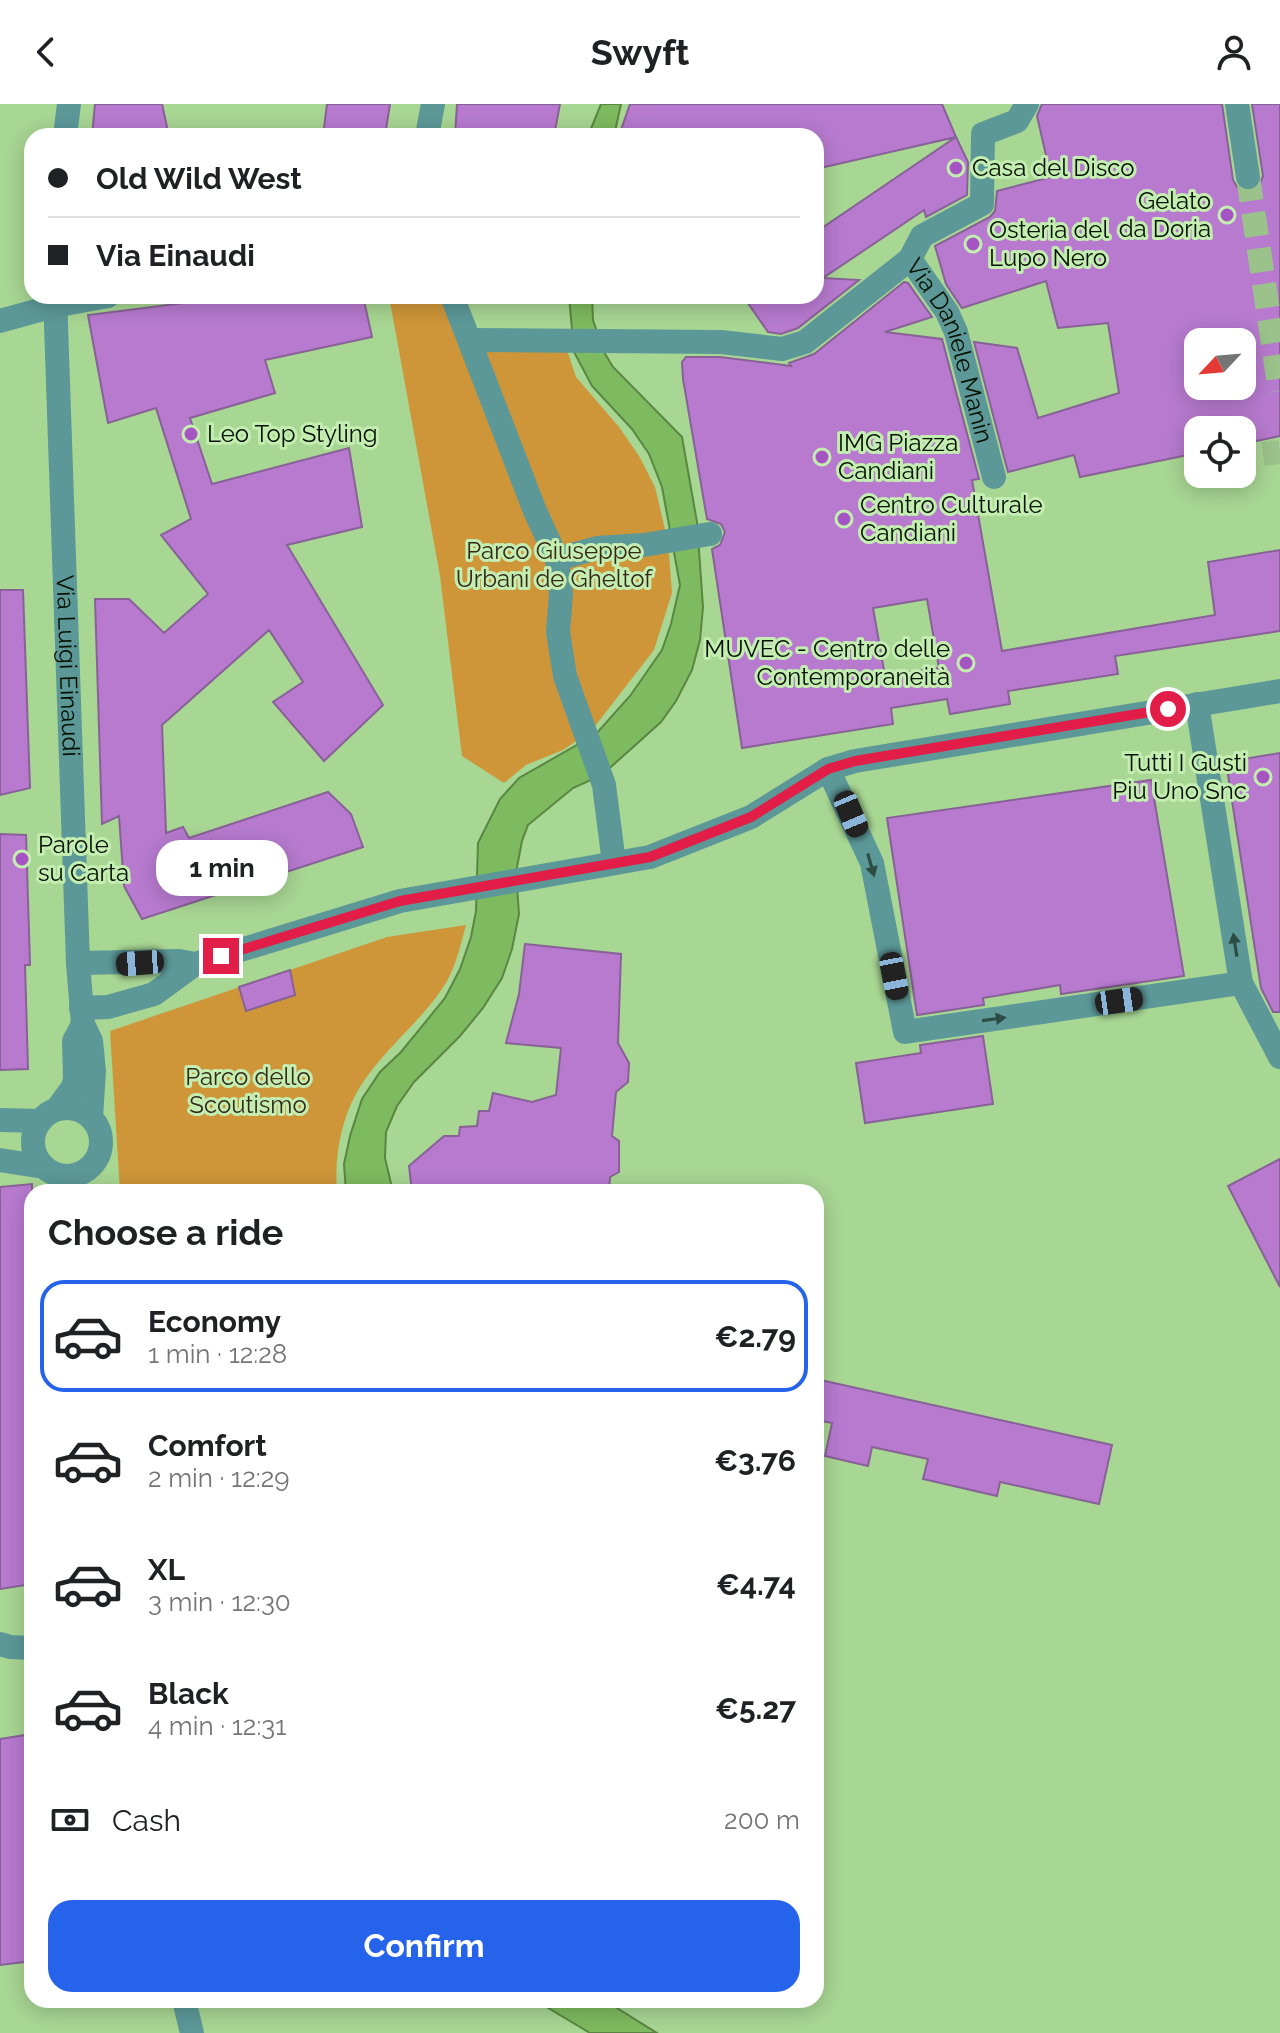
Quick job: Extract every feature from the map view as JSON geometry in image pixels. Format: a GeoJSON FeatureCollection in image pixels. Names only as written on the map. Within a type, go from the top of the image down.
{"type":"FeatureCollection","features":[{"type":"Feature","properties":{"kind":"street"},"geometry":{"type":"LineString","coordinates":[[66,128],[69,104]]}},
{"type":"Feature","properties":{"kind":"street"},"geometry":{"type":"LineString","coordinates":[[428,128],[433,104]]}},
{"type":"Feature","properties":{"kind":"street"},"geometry":{"type":"LineString","coordinates":[[910,259],[922,236],[982,204],[983,134],[1017,121],[1027,104]]}},
{"type":"Feature","properties":{"kind":"street"},"geometry":{"type":"LineString","coordinates":[[1237,104],[1248,177]]}},
{"type":"Feature","properties":{"kind":"street","name":"Via Daniele Manin"},"geometry":{"type":"LineString","coordinates":[[470,340],[620,339],[721,342],[782,349],[805,342],[910,259],[947,312],[956,332],[994,477]]}},
{"type":"Feature","properties":{"kind":"street"},"geometry":{"type":"LineString","coordinates":[[0,321],[46,304]]}},
{"type":"Feature","properties":{"kind":"street","name":"Via Luigi Einaudi"},"geometry":{"type":"LineString","coordinates":[[54,304],[78,963],[82,1016],[91,1041],[94,1071],[91,1117]]}},
{"type":"Feature","properties":{"kind":"street"},"geometry":{"type":"LineString","coordinates":[[455,304],[535,511],[557,559],[561,594],[558,632],[565,676],[604,785],[614,863]]}},
{"type":"Feature","properties":{"kind":"street"},"geometry":{"type":"LineString","coordinates":[[557,559],[597,548],[644,545],[710,534]]}},
{"type":"Feature","properties":{"kind":"street"},"geometry":{"type":"LineString","coordinates":[[82,1016],[154,994],[195,964],[400,901],[650,857],[751,817],[828,769],[855,761],[1280,691]]}},
{"type":"Feature","properties":{"kind":"street"},"geometry":{"type":"LineString","coordinates":[[1197,704],[1241,983],[1280,1057]]}},
{"type":"Feature","properties":{"kind":"street"},"geometry":{"type":"LineString","coordinates":[[828,769],[872,863],[905,1032],[1241,983]]}},
{"type":"Feature","properties":{"kind":"street"},"geometry":{"type":"LineString","coordinates":[[78,963],[179,961],[195,964]]}},
{"type":"Feature","properties":{"kind":"street","name":"Via Luigi Einaudi"},"geometry":{"type":"LineString","coordinates":[[48,1115],[73,1087],[74,1041],[82,1016]]}},
{"type":"Feature","properties":{"kind":"street"},"geometry":{"type":"LineString","coordinates":[[0,1120],[48,1115],[75,1108],[91,1117],[101,1137],[89,1180],[78,1174],[66,1177],[44,1167],[0,1160]]}},
{"type":"Feature","properties":{"kind":"street"},"geometry":{"type":"LineString","coordinates":[[44,1167],[37,1159],[33,1140],[48,1115]]}},
{"type":"Feature","properties":{"kind":"street"},"geometry":{"type":"LineString","coordinates":[[0,1644],[24,1648]]}},
{"type":"Feature","properties":{"kind":"street"},"geometry":{"type":"LineString","coordinates":[[186,2008],[190,2031]]}},
{"type":"Feature","properties":{"kind":"shaded area"},"geometry":{"type":"Polygon","coordinates":[[[0,104],[1280,104],[1280,2033],[0,2033],[0,104]]]}},
{"type":"Feature","properties":{"kind":"shaded area"},"geometry":{"type":"Polygon","coordinates":[[[601,104],[621,104],[616,128],[591,128],[601,104]]]}},
{"type":"Feature","properties":{"kind":"shaded area"},"geometry":{"type":"Polygon","coordinates":[[[570,304],[592,304],[593,320],[604,352],[613,367],[682,437],[697,522],[703,607],[700,640],[692,670],[661,722],[602,775],[573,788],[528,825],[516,872],[519,914],[502,978],[483,1008],[414,1082],[397,1106],[386,1132],[385,1158],[391,1184],[345,1184],[344,1164],[362,1099],[380,1072],[401,1052],[445,998],[460,969],[476,911],[478,843],[500,799],[519,778],[596,734],[630,696],[662,650],[671,624],[680,585],[662,487],[649,454],[632,429],[592,386],[574,352],[570,304]]]}},
{"type":"Feature","properties":{"kind":"shaded area"},"geometry":{"type":"Polygon","coordinates":[[[548,2008],[617,2008],[657,2033],[590,2033],[548,2008]]]}},
{"type":"Feature","properties":{"kind":"green space","name":"Parco Giuseppe Urbani de Gheltof"},"geometry":{"type":"Polygon","coordinates":[[[390,304],[446,304],[463,347],[566,347],[576,377],[619,427],[655,487],[668,542],[672,593],[654,650],[592,730],[563,750],[526,765],[504,783],[462,756],[440,576],[390,304]]]}},
{"type":"Feature","properties":{"kind":"green space","name":"Parco dello Scoutismo"},"geometry":{"type":"Polygon","coordinates":[[[466,925],[447,982],[378,1063],[353,1101],[339,1145],[337,1184],[120,1184],[110,1031],[387,937],[466,925]]]}},
{"type":"Feature","properties":{"kind":"building"},"geometry":{"type":"Polygon","coordinates":[[[95,104],[162,104],[167,128],[93,128],[95,104]]]}},
{"type":"Feature","properties":{"kind":"building"},"geometry":{"type":"Polygon","coordinates":[[[327,104],[390,104],[386,128],[324,128],[327,104]]]}},
{"type":"Feature","properties":{"kind":"building"},"geometry":{"type":"Polygon","coordinates":[[[457,104],[560,104],[556,128],[456,128],[457,104]]]}},
{"type":"Feature","properties":{"kind":"building"},"geometry":{"type":"Polygon","coordinates":[[[630,104],[942,104],[956,137],[824,167],[824,128],[622,128],[630,104]]]}},
{"type":"Feature","properties":{"kind":"building"},"geometry":{"type":"Polygon","coordinates":[[[1042,104],[1222,104],[1233,180],[1237,187],[1249,192],[1258,188],[1263,176],[1252,104],[1280,104],[1280,436],[1256,441],[1256,416],[1184,416],[1184,456],[1080,477],[1074,455],[1008,472],[974,342],[1017,348],[1038,418],[1119,393],[1108,323],[1058,328],[1046,281],[962,308],[946,284],[935,246],[990,217],[995,211],[997,191],[1051,177],[1037,116],[1042,104]]]}},
{"type":"Feature","properties":{"kind":"building"},"geometry":{"type":"Polygon","coordinates":[[[956,137],[968,162],[967,195],[926,217],[924,210],[824,277],[824,227],[956,137]]]}},
{"type":"Feature","properties":{"kind":"building"},"geometry":{"type":"Polygon","coordinates":[[[824,278],[859,280],[798,328],[781,334],[768,332],[749,304],[824,304],[824,278]]]}},
{"type":"Feature","properties":{"kind":"building","name":"Centro Culturale Candiani"},"geometry":{"type":"Polygon","coordinates":[[[904,282],[908,283],[932,317],[885,332],[942,339],[979,479],[972,480],[1002,651],[1215,615],[1208,562],[1280,550],[1280,631],[1115,656],[1118,674],[1008,691],[1010,704],[950,714],[947,699],[891,708],[893,724],[742,748],[712,549],[720,545],[725,532],[721,524],[707,519],[682,362],[686,357],[720,357],[791,366],[789,363],[814,354],[904,282]],[[927,599],[873,608],[885,676],[939,668],[927,599]]]}},
{"type":"Feature","properties":{"kind":"building"},"geometry":{"type":"Polygon","coordinates":[[[175,304],[365,304],[372,337],[265,360],[275,393],[190,418],[212,484],[349,448],[362,527],[287,545],[383,705],[324,761],[273,702],[303,682],[269,630],[162,725],[166,833],[183,827],[189,838],[328,792],[351,814],[363,847],[142,919],[124,886],[119,816],[102,824],[95,599],[129,599],[164,633],[208,594],[161,535],[191,519],[156,408],[108,423],[88,315],[175,304]]]}},
{"type":"Feature","properties":{"kind":"building"},"geometry":{"type":"Polygon","coordinates":[[[0,590],[23,590],[30,788],[0,795],[0,590]]]}},
{"type":"Feature","properties":{"kind":"building"},"geometry":{"type":"Polygon","coordinates":[[[1280,753],[1280,1012],[1273,1012],[1261,988],[1226,762],[1280,753]]]}},
{"type":"Feature","properties":{"kind":"building"},"geometry":{"type":"Polygon","coordinates":[[[1151,780],[1184,976],[1061,994],[1060,985],[983,998],[984,1005],[917,1015],[887,818],[1151,780]]]}},
{"type":"Feature","properties":{"kind":"building"},"geometry":{"type":"Polygon","coordinates":[[[0,834],[26,835],[30,965],[25,965],[28,1069],[0,1070],[0,834]]]}},
{"type":"Feature","properties":{"kind":"building"},"geometry":{"type":"Polygon","coordinates":[[[525,944],[621,954],[618,1043],[629,1063],[628,1082],[616,1092],[612,1136],[619,1141],[619,1172],[610,1177],[610,1184],[411,1184],[409,1166],[444,1136],[459,1136],[460,1127],[477,1126],[479,1111],[489,1111],[493,1093],[532,1102],[556,1095],[561,1048],[506,1043],[519,994],[525,944]]]}},
{"type":"Feature","properties":{"kind":"building"},"geometry":{"type":"Polygon","coordinates":[[[290,970],[295,995],[246,1011],[239,987],[290,970]]]}},
{"type":"Feature","properties":{"kind":"building"},"geometry":{"type":"Polygon","coordinates":[[[983,1036],[993,1104],[865,1123],[856,1063],[921,1053],[920,1045],[983,1036]]]}},
{"type":"Feature","properties":{"kind":"building"},"geometry":{"type":"Polygon","coordinates":[[[1280,1159],[1280,1287],[1228,1186],[1280,1159]]]}},
{"type":"Feature","properties":{"kind":"building"},"geometry":{"type":"Polygon","coordinates":[[[24,1185],[24,1585],[0,1589],[0,1187],[24,1185]]]}},
{"type":"Feature","properties":{"kind":"building"},"geometry":{"type":"Polygon","coordinates":[[[824,1381],[1112,1445],[1099,1504],[1000,1482],[997,1496],[923,1479],[928,1459],[872,1447],[868,1466],[825,1456],[832,1423],[824,1422],[824,1381]]]}},
{"type":"Feature","properties":{"kind":"building"},"geometry":{"type":"Polygon","coordinates":[[[24,1735],[24,1962],[0,1965],[0,1739],[24,1735]]]}},
{"type":"Feature","properties":{"kind":"tunnel"},"geometry":{"type":"LineString","coordinates":[[1248,177],[1280,391]]}},
{"type":"Feature","properties":{"kind":"tunnel"},"geometry":{"type":"LineString","coordinates":[[1263,454],[1280,452]]}},
{"type":"Feature","properties":{"kind":"place","name":"Casa del Disco"},"geometry":{"type":"Point","coordinates":[956,168]}},
{"type":"Feature","properties":{"kind":"place","name":"Gelato da Doria"},"geometry":{"type":"Point","coordinates":[1227,215]}},
{"type":"Feature","properties":{"kind":"place","name":"Osteria del Lupo Nero"},"geometry":{"type":"Point","coordinates":[973,244]}},
{"type":"Feature","properties":{"kind":"place","name":"Leo Top Styling"},"geometry":{"type":"Point","coordinates":[191,434]}},
{"type":"Feature","properties":{"kind":"place","name":"IMG Piazza Candiani"},"geometry":{"type":"Point","coordinates":[822,457]}},
{"type":"Feature","properties":{"kind":"place","name":"Centro Culturale Candiani"},"geometry":{"type":"Point","coordinates":[844,519]}},
{"type":"Feature","properties":{"kind":"place","name":"MUVEC - Centro delle Contemporaneità"},"geometry":{"type":"Point","coordinates":[966,663]}},
{"type":"Feature","properties":{"kind":"place","name":"Tutti I Gusti Piu Uno Snc"},"geometry":{"type":"Point","coordinates":[1263,777]}},
{"type":"Feature","properties":{"kind":"place","name":"Parole su Carta"},"geometry":{"type":"Point","coordinates":[22,859]}},
{"type":"Feature","properties":{"kind":"route"},"geometry":{"type":"LineString","coordinates":[[221,956],[400,901],[650,857],[751,817],[828,769],[855,761],[1168,709]]}}]}
